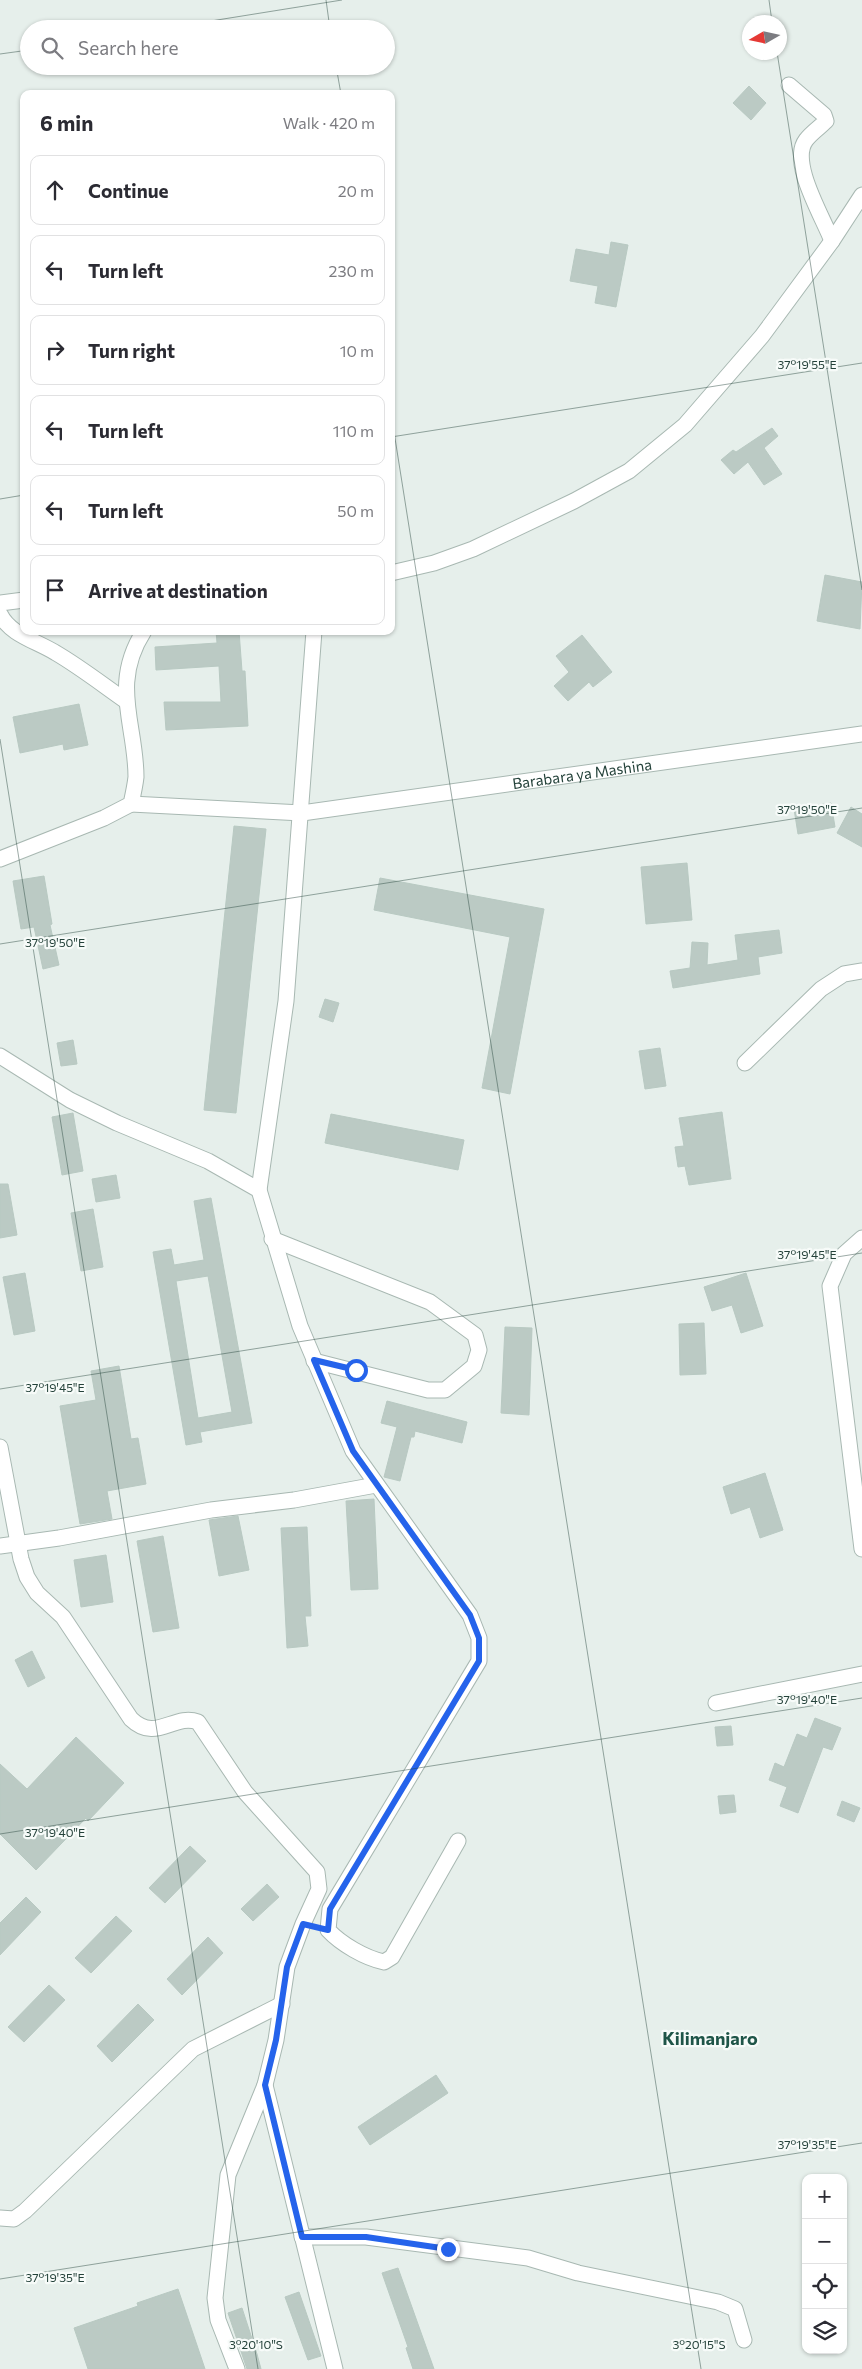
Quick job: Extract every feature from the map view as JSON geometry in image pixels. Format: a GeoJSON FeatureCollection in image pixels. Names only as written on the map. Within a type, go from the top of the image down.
{"type":"FeatureCollection","features":[{"type":"Feature","properties":{"kind":"street"},"geometry":{"type":"LineString","coordinates":[[789,85],[824,115],[826,121],[806,139],[800,151],[802,169],[832,241]]}},
{"type":"Feature","properties":{"kind":"street"},"geometry":{"type":"LineString","coordinates":[[395,572],[434,563],[473,549],[574,501],[629,470],[685,425],[762,336],[832,241],[862,195]]}},
{"type":"Feature","properties":{"kind":"street"},"geometry":{"type":"LineString","coordinates":[[0,603],[20,600]]}},
{"type":"Feature","properties":{"kind":"street"},"geometry":{"type":"LineString","coordinates":[[0,614],[15,632],[20,635]]}},
{"type":"Feature","properties":{"kind":"street"},"geometry":{"type":"LineString","coordinates":[[21,635],[56,653],[126,701]]}},
{"type":"Feature","properties":{"kind":"street"},"geometry":{"type":"LineString","coordinates":[[0,859],[104,818],[131,804],[136,778],[125,685],[129,668],[142,635]]}},
{"type":"Feature","properties":{"kind":"street"},"geometry":{"type":"LineString","coordinates":[[314,635],[302,813],[286,1001],[259,1190],[272,1239],[300,1326],[353,1451],[470,1615],[479,1638],[479,1661],[330,1909],[328,1930]]}},
{"type":"Feature","properties":{"kind":"street","name":"Barabara ya Mashina"},"geometry":{"type":"LineString","coordinates":[[131,804],[302,813],[862,734]]}},
{"type":"Feature","properties":{"kind":"street"},"geometry":{"type":"LineString","coordinates":[[745,1063],[827,985],[844,974],[862,971]]}},
{"type":"Feature","properties":{"kind":"street"},"geometry":{"type":"LineString","coordinates":[[0,1056],[70,1100],[117,1123],[208,1161],[259,1190]]}},
{"type":"Feature","properties":{"kind":"street"},"geometry":{"type":"LineString","coordinates":[[862,1238],[844,1254],[830,1286],[862,1549]]}},
{"type":"Feature","properties":{"kind":"street"},"geometry":{"type":"LineString","coordinates":[[272,1239],[430,1302],[475,1335],[479,1350],[474,1366],[445,1390],[428,1390],[314,1360]]}},
{"type":"Feature","properties":{"kind":"street"},"geometry":{"type":"LineString","coordinates":[[0,1447],[18,1544],[27,1577],[37,1593],[63,1618],[131,1719],[138,1726],[158,1729],[191,1719],[198,1722],[245,1792],[318,1872],[320,1888],[303,1924],[287,1967],[273,2058],[265,2085],[228,2175],[215,2298],[220,2328],[237,2369]]}},
{"type":"Feature","properties":{"kind":"street"},"geometry":{"type":"LineString","coordinates":[[0,1546],[211,1510],[294,1500],[376,1485]]}},
{"type":"Feature","properties":{"kind":"street"},"geometry":{"type":"LineString","coordinates":[[716,1703],[862,1674]]}},
{"type":"Feature","properties":{"kind":"street"},"geometry":{"type":"LineString","coordinates":[[303,1924],[328,1930],[334,1936],[374,1960],[384,1962],[392,1957],[458,1841]]}},
{"type":"Feature","properties":{"kind":"street"},"geometry":{"type":"LineString","coordinates":[[0,2218],[14,2219],[25,2211],[193,2049],[282,2004]]}},
{"type":"Feature","properties":{"kind":"street"},"geometry":{"type":"LineString","coordinates":[[265,2085],[335,2369]]}},
{"type":"Feature","properties":{"kind":"street"},"geometry":{"type":"LineString","coordinates":[[302,2237],[366,2237],[528,2258],[578,2273],[632,2285],[678,2292],[718,2302],[734,2309],[744,2340]]}},
{"type":"Feature","properties":{"kind":"building"},"geometry":{"type":"Polygon","coordinates":[[[749,86],[766,103],[751,120],[733,103],[749,86]]]}},
{"type":"Feature","properties":{"kind":"building"},"geometry":{"type":"Polygon","coordinates":[[[611,242],[628,245],[616,307],[595,303],[598,286],[570,281],[576,249],[609,255],[611,242]]]}},
{"type":"Feature","properties":{"kind":"building"},"geometry":{"type":"Polygon","coordinates":[[[772,428],[778,436],[764,448],[782,474],[764,485],[748,462],[734,474],[721,460],[733,450],[736,452],[772,428]]]}},
{"type":"Feature","properties":{"kind":"building"},"geometry":{"type":"Polygon","coordinates":[[[825,575],[862,582],[860,629],[817,621],[825,575]]]}},
{"type":"Feature","properties":{"kind":"building"},"geometry":{"type":"Polygon","coordinates":[[[216,635],[239,635],[242,671],[245,671],[248,726],[166,730],[164,702],[221,702],[219,666],[156,670],[155,647],[217,643],[216,635]]]}},
{"type":"Feature","properties":{"kind":"building"},"geometry":{"type":"Polygon","coordinates":[[[582,635],[612,672],[593,687],[589,682],[568,701],[554,686],[569,672],[556,656],[582,635]]]}},
{"type":"Feature","properties":{"kind":"building"},"geometry":{"type":"Polygon","coordinates":[[[79,704],[88,745],[64,750],[63,744],[20,753],[13,717],[79,704]]]}},
{"type":"Feature","properties":{"kind":"building"},"geometry":{"type":"Polygon","coordinates":[[[831,803],[835,827],[798,834],[794,809],[831,803]]]}},
{"type":"Feature","properties":{"kind":"building"},"geometry":{"type":"Polygon","coordinates":[[[851,807],[862,814],[862,847],[837,833],[851,807]]]}},
{"type":"Feature","properties":{"kind":"building"},"geometry":{"type":"Polygon","coordinates":[[[234,826],[266,829],[236,1113],[204,1110],[234,826]]]}},
{"type":"Feature","properties":{"kind":"building"},"geometry":{"type":"Polygon","coordinates":[[[687,863],[692,920],[646,924],[641,867],[687,863]]]}},
{"type":"Feature","properties":{"kind":"building"},"geometry":{"type":"Polygon","coordinates":[[[44,876],[52,924],[50,925],[59,965],[43,969],[34,927],[21,929],[13,881],[44,876]]]}},
{"type":"Feature","properties":{"kind":"building"},"geometry":{"type":"Polygon","coordinates":[[[380,878],[544,909],[510,1094],[482,1088],[510,937],[374,910],[380,878]]]}},
{"type":"Feature","properties":{"kind":"building"},"geometry":{"type":"Polygon","coordinates":[[[779,930],[782,953],[758,957],[760,974],[673,988],[670,971],[690,968],[692,942],[708,943],[707,965],[738,960],[735,935],[779,930]]]}},
{"type":"Feature","properties":{"kind":"building"},"geometry":{"type":"Polygon","coordinates":[[[325,999],[339,1003],[333,1022],[319,1017],[325,999]]]}},
{"type":"Feature","properties":{"kind":"building"},"geometry":{"type":"Polygon","coordinates":[[[73,1040],[77,1064],[61,1066],[57,1043],[73,1040]]]}},
{"type":"Feature","properties":{"kind":"building"},"geometry":{"type":"Polygon","coordinates":[[[660,1048],[666,1086],[645,1089],[639,1051],[660,1048]]]}},
{"type":"Feature","properties":{"kind":"building"},"geometry":{"type":"Polygon","coordinates":[[[722,1112],[731,1179],[689,1185],[685,1166],[678,1167],[675,1147],[684,1146],[679,1118],[722,1112]]]}},
{"type":"Feature","properties":{"kind":"building"},"geometry":{"type":"Polygon","coordinates":[[[73,1113],[83,1171],[62,1175],[52,1117],[73,1113]]]}},
{"type":"Feature","properties":{"kind":"building"},"geometry":{"type":"Polygon","coordinates":[[[331,1114],[464,1140],[458,1170],[325,1143],[331,1114]]]}},
{"type":"Feature","properties":{"kind":"building"},"geometry":{"type":"Polygon","coordinates":[[[116,1175],[120,1198],[96,1202],[92,1179],[116,1175]]]}},
{"type":"Feature","properties":{"kind":"building"},"geometry":{"type":"Polygon","coordinates":[[[0,1184],[8,1184],[17,1235],[0,1238],[0,1184]]]}},
{"type":"Feature","properties":{"kind":"building"},"geometry":{"type":"Polygon","coordinates":[[[211,1198],[252,1423],[200,1432],[202,1442],[186,1445],[153,1252],[171,1249],[174,1265],[204,1260],[194,1201],[211,1198]],[[208,1276],[176,1281],[198,1418],[232,1412],[208,1276]]]}},
{"type":"Feature","properties":{"kind":"building"},"geometry":{"type":"Polygon","coordinates":[[[93,1209],[103,1267],[81,1271],[71,1213],[93,1209]]]}},
{"type":"Feature","properties":{"kind":"building"},"geometry":{"type":"Polygon","coordinates":[[[25,1273],[35,1331],[14,1335],[3,1277],[25,1273]]]}},
{"type":"Feature","properties":{"kind":"building"},"geometry":{"type":"Polygon","coordinates":[[[746,1273],[763,1326],[741,1333],[732,1305],[712,1311],[704,1287],[746,1273]]]}},
{"type":"Feature","properties":{"kind":"building"},"geometry":{"type":"Polygon","coordinates":[[[704,1323],[706,1374],[680,1375],[679,1324],[704,1323]]]}},
{"type":"Feature","properties":{"kind":"building"},"geometry":{"type":"Polygon","coordinates":[[[505,1327],[532,1328],[529,1415],[501,1413],[505,1327]]]}},
{"type":"Feature","properties":{"kind":"building"},"geometry":{"type":"Polygon","coordinates":[[[119,1366],[131,1439],[138,1438],[146,1484],[107,1491],[112,1519],[80,1524],[60,1406],[96,1400],[91,1371],[119,1366]]]}},
{"type":"Feature","properties":{"kind":"building"},"geometry":{"type":"Polygon","coordinates":[[[387,1401],[467,1422],[462,1443],[415,1431],[414,1437],[411,1437],[400,1481],[384,1477],[397,1427],[381,1423],[387,1401]]]}},
{"type":"Feature","properties":{"kind":"building"},"geometry":{"type":"Polygon","coordinates":[[[765,1473],[783,1530],[760,1538],[750,1507],[731,1514],[723,1487],[765,1473]]]}},
{"type":"Feature","properties":{"kind":"building"},"geometry":{"type":"Polygon","coordinates":[[[374,1499],[378,1589],[351,1590],[346,1501],[374,1499]]]}},
{"type":"Feature","properties":{"kind":"building"},"geometry":{"type":"Polygon","coordinates":[[[238,1516],[249,1570],[219,1576],[209,1520],[238,1516]]]}},
{"type":"Feature","properties":{"kind":"building"},"geometry":{"type":"Polygon","coordinates":[[[307,1527],[311,1616],[305,1616],[308,1646],[287,1648],[281,1528],[307,1527]]]}},
{"type":"Feature","properties":{"kind":"building"},"geometry":{"type":"Polygon","coordinates":[[[163,1536],[179,1628],[153,1632],[137,1541],[163,1536]]]}},
{"type":"Feature","properties":{"kind":"building"},"geometry":{"type":"Polygon","coordinates":[[[106,1555],[113,1602],[81,1607],[74,1560],[106,1555]]]}},
{"type":"Feature","properties":{"kind":"building"},"geometry":{"type":"Polygon","coordinates":[[[32,1651],[45,1678],[28,1687],[15,1660],[32,1651]]]}},
{"type":"Feature","properties":{"kind":"building"},"geometry":{"type":"Polygon","coordinates":[[[815,1718],[841,1728],[832,1750],[823,1747],[798,1813],[780,1806],[787,1787],[769,1780],[775,1763],[784,1767],[797,1734],[807,1738],[815,1718]]]}},
{"type":"Feature","properties":{"kind":"building"},"geometry":{"type":"Polygon","coordinates":[[[731,1726],[733,1745],[717,1746],[715,1727],[731,1726]]]}},
{"type":"Feature","properties":{"kind":"building"},"geometry":{"type":"Polygon","coordinates":[[[76,1737],[124,1783],[88,1821],[86,1818],[36,1870],[0,1834],[0,1764],[27,1789],[76,1737]]]}},
{"type":"Feature","properties":{"kind":"building"},"geometry":{"type":"Polygon","coordinates":[[[734,1795],[736,1812],[720,1814],[718,1796],[734,1795]]]}},
{"type":"Feature","properties":{"kind":"building"},"geometry":{"type":"Polygon","coordinates":[[[842,1801],[860,1808],[854,1822],[837,1815],[842,1801]]]}},
{"type":"Feature","properties":{"kind":"building"},"geometry":{"type":"Polygon","coordinates":[[[190,1846],[206,1861],[165,1903],[149,1888],[190,1846]]]}},
{"type":"Feature","properties":{"kind":"building"},"geometry":{"type":"Polygon","coordinates":[[[267,1884],[279,1897],[253,1921],[241,1909],[267,1884]]]}},
{"type":"Feature","properties":{"kind":"building"},"geometry":{"type":"Polygon","coordinates":[[[26,1897],[41,1912],[0,1955],[0,1923],[26,1897]]]}},
{"type":"Feature","properties":{"kind":"building"},"geometry":{"type":"Polygon","coordinates":[[[116,1916],[132,1931],[91,1973],[75,1958],[116,1916]]]}},
{"type":"Feature","properties":{"kind":"building"},"geometry":{"type":"Polygon","coordinates":[[[208,1937],[223,1953],[182,1995],[167,1979],[208,1937]]]}},
{"type":"Feature","properties":{"kind":"building"},"geometry":{"type":"Polygon","coordinates":[[[49,1985],[65,2000],[24,2042],[8,2027],[49,1985]]]}},
{"type":"Feature","properties":{"kind":"building"},"geometry":{"type":"Polygon","coordinates":[[[138,2004],[154,2020],[112,2062],[97,2046],[138,2004]]]}},
{"type":"Feature","properties":{"kind":"building"},"geometry":{"type":"Polygon","coordinates":[[[436,2075],[448,2093],[370,2145],[358,2127],[436,2075]]]}},
{"type":"Feature","properties":{"kind":"building"},"geometry":{"type":"Polygon","coordinates":[[[398,2268],[434,2369],[413,2369],[406,2348],[408,2347],[382,2273],[398,2268]]]}},
{"type":"Feature","properties":{"kind":"building"},"geometry":{"type":"Polygon","coordinates":[[[178,2289],[205,2369],[88,2369],[74,2328],[138,2306],[137,2303],[178,2289]]]}},
{"type":"Feature","properties":{"kind":"building"},"geometry":{"type":"Polygon","coordinates":[[[299,2292],[321,2356],[308,2360],[285,2297],[299,2292]]]}},
{"type":"Feature","properties":{"kind":"building"},"geometry":{"type":"Polygon","coordinates":[[[242,2308],[261,2369],[247,2369],[228,2313],[242,2308]]]}},
{"type":"Feature","properties":{"kind":"district","name":"Kilimanjaro"},"geometry":{"type":"Point","coordinates":[710,2038]}},
{"type":"Feature","properties":{"kind":"route"},"geometry":{"type":"LineString","coordinates":[[356,1370],[314,1360],[353,1451],[470,1615],[479,1638],[479,1661],[330,1909],[328,1930],[303,1924],[287,1967],[273,2058],[265,2085],[302,2237],[366,2237],[448,2249]]}}]}
